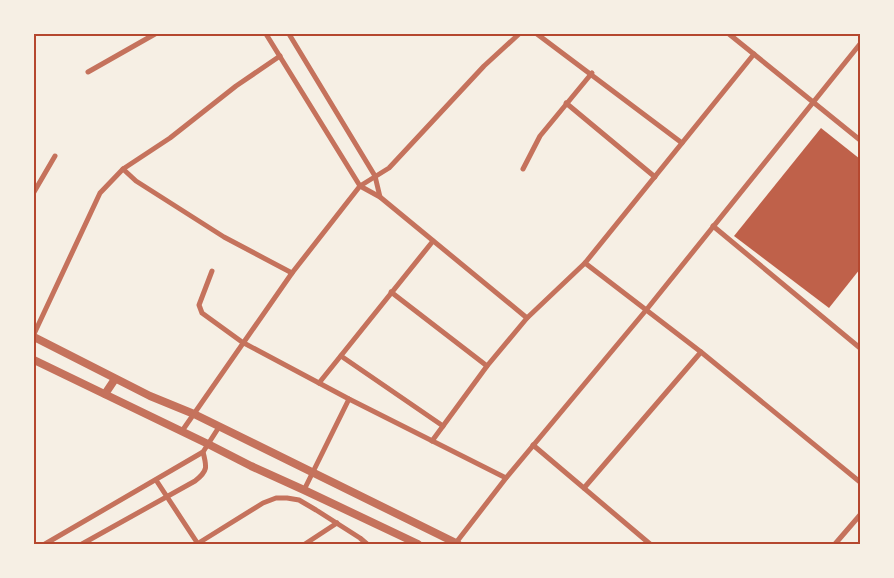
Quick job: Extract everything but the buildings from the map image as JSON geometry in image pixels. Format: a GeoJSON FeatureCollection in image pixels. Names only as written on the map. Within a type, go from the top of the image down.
{"type":"FeatureCollection","features":[{"type":"Feature","properties":{"kind":"street"},"geometry":{"type":"LineString","coordinates":[[88,72],[155,34]]}},
{"type":"Feature","properties":{"kind":"street"},"geometry":{"type":"LineString","coordinates":[[266,34],[360,186],[380,197],[527,318]]}},
{"type":"Feature","properties":{"kind":"street"},"geometry":{"type":"LineString","coordinates":[[290,34],[375,176],[380,197]]}},
{"type":"Feature","properties":{"kind":"street"},"geometry":{"type":"LineString","coordinates":[[182,431],[242,342],[292,273],[360,186],[389,168],[404,154],[484,66],[520,34]]}},
{"type":"Feature","properties":{"kind":"street"},"geometry":{"type":"LineString","coordinates":[[537,34],[592,73],[682,143]]}},
{"type":"Feature","properties":{"kind":"street"},"geometry":{"type":"LineString","coordinates":[[729,34],[860,140]]}},
{"type":"Feature","properties":{"kind":"street"},"geometry":{"type":"LineString","coordinates":[[736,39],[740,34]]}},
{"type":"Feature","properties":{"kind":"street"},"geometry":{"type":"LineString","coordinates":[[280,56],[236,86],[170,138],[123,169],[100,193],[34,335],[150,396],[194,414],[456,544],[506,478],[647,309],[860,44]]}},
{"type":"Feature","properties":{"kind":"street"},"geometry":{"type":"LineString","coordinates":[[432,441],[487,366],[527,318],[585,263],[754,54]]}},
{"type":"Feature","properties":{"kind":"street"},"geometry":{"type":"LineString","coordinates":[[523,169],[540,136],[592,73]]}},
{"type":"Feature","properties":{"kind":"street"},"geometry":{"type":"LineString","coordinates":[[566,103],[655,177]]}},
{"type":"Feature","properties":{"kind":"street"},"geometry":{"type":"LineString","coordinates":[[34,192],[55,156]]}},
{"type":"Feature","properties":{"kind":"street"},"geometry":{"type":"LineString","coordinates":[[123,169],[136,181],[224,237],[292,273]]}},
{"type":"Feature","properties":{"kind":"street"},"geometry":{"type":"LineString","coordinates":[[713,226],[860,348]]}},
{"type":"Feature","properties":{"kind":"street"},"geometry":{"type":"LineString","coordinates":[[319,383],[433,241]]}},
{"type":"Feature","properties":{"kind":"street"},"geometry":{"type":"LineString","coordinates":[[585,263],[702,352],[860,482]]}},
{"type":"Feature","properties":{"kind":"street"},"geometry":{"type":"LineString","coordinates":[[212,271],[199,305],[202,313],[242,342],[349,399],[506,478]]}},
{"type":"Feature","properties":{"kind":"street"},"geometry":{"type":"LineString","coordinates":[[391,292],[487,366]]}},
{"type":"Feature","properties":{"kind":"street"},"geometry":{"type":"LineString","coordinates":[[584,488],[702,352]]}},
{"type":"Feature","properties":{"kind":"street"},"geometry":{"type":"LineString","coordinates":[[341,356],[443,426]]}},
{"type":"Feature","properties":{"kind":"street"},"geometry":{"type":"LineString","coordinates":[[34,360],[251,466],[418,544]]}},
{"type":"Feature","properties":{"kind":"street"},"geometry":{"type":"LineString","coordinates":[[105,394],[115,378]]}},
{"type":"Feature","properties":{"kind":"street"},"geometry":{"type":"LineString","coordinates":[[304,490],[349,399]]}},
{"type":"Feature","properties":{"kind":"street"},"geometry":{"type":"LineString","coordinates":[[45,544],[202,452],[219,427]]}},
{"type":"Feature","properties":{"kind":"street"},"geometry":{"type":"LineString","coordinates":[[533,445],[650,544]]}},
{"type":"Feature","properties":{"kind":"street"},"geometry":{"type":"LineString","coordinates":[[82,544],[195,482],[203,475],[206,464],[202,452]]}},
{"type":"Feature","properties":{"kind":"street"},"geometry":{"type":"LineString","coordinates":[[156,480],[198,544],[263,503],[276,498],[299,500],[367,544]]}},
{"type":"Feature","properties":{"kind":"street"},"geometry":{"type":"LineString","coordinates":[[834,544],[860,515]]}},
{"type":"Feature","properties":{"kind":"street"},"geometry":{"type":"LineString","coordinates":[[305,544],[337,523]]}}]}
